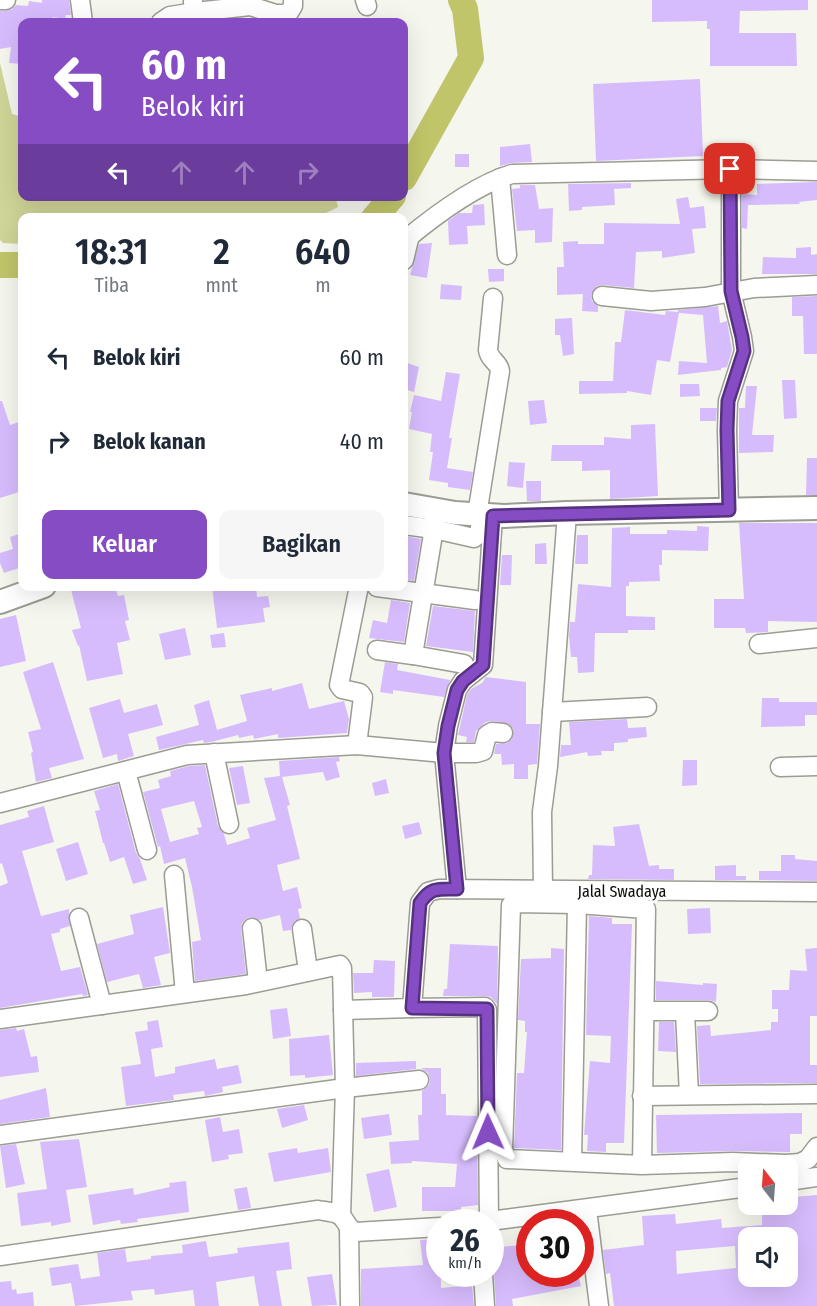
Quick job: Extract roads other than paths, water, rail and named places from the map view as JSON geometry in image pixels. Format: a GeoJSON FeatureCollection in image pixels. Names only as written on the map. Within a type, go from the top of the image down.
{"type":"FeatureCollection","features":[{"type":"Feature","properties":{"kind":"main road"},"geometry":{"type":"LineString","coordinates":[[408,506],[435,520],[484,515],[817,508]]}},
{"type":"Feature","properties":{"kind":"main road"},"geometry":{"type":"LineString","coordinates":[[0,602],[30,591]]}},
{"type":"Feature","properties":{"kind":"street"},"geometry":{"type":"LineString","coordinates":[[0,0],[6,0]]}},
{"type":"Feature","properties":{"kind":"street"},"geometry":{"type":"LineString","coordinates":[[80,0],[82,18]]}},
{"type":"Feature","properties":{"kind":"street"},"geometry":{"type":"LineString","coordinates":[[167,18],[194,6],[255,4],[276,14],[288,14],[293,6],[293,0]]}},
{"type":"Feature","properties":{"kind":"street"},"geometry":{"type":"LineString","coordinates":[[408,237],[429,221],[500,178],[512,174],[730,169],[817,171]]}},
{"type":"Feature","properties":{"kind":"street"},"geometry":{"type":"LineString","coordinates":[[729,510],[728,401],[744,351],[731,291],[730,169]]}},
{"type":"Feature","properties":{"kind":"street"},"geometry":{"type":"LineString","coordinates":[[500,178],[507,255]]}},
{"type":"Feature","properties":{"kind":"street"},"geometry":{"type":"LineString","coordinates":[[602,296],[651,301],[705,297],[754,288],[817,285]]}},
{"type":"Feature","properties":{"kind":"street"},"geometry":{"type":"LineString","coordinates":[[457,889],[444,753],[457,690],[463,681],[483,665],[484,515],[500,371],[498,364],[489,357],[488,350],[493,298]]}},
{"type":"Feature","properties":{"kind":"street"},"geometry":{"type":"LineString","coordinates":[[543,890],[542,812],[548,766],[567,513]]}},
{"type":"Feature","properties":{"kind":"street"},"geometry":{"type":"LineString","coordinates":[[408,524],[435,520],[413,655]]}},
{"type":"Feature","properties":{"kind":"street"},"geometry":{"type":"LineString","coordinates":[[408,590],[475,600]]}},
{"type":"Feature","properties":{"kind":"street"},"geometry":{"type":"LineString","coordinates":[[357,745],[363,697],[360,693],[342,689],[339,685],[358,591]]}},
{"type":"Feature","properties":{"kind":"street"},"geometry":{"type":"LineString","coordinates":[[759,644],[817,638]]}},
{"type":"Feature","properties":{"kind":"street"},"geometry":{"type":"LineString","coordinates":[[377,650],[464,664]]}},
{"type":"Feature","properties":{"kind":"street"},"geometry":{"type":"LineString","coordinates":[[552,711],[647,707]]}},
{"type":"Feature","properties":{"kind":"street"},"geometry":{"type":"LineString","coordinates":[[0,803],[187,755],[357,745],[444,753],[482,753],[487,735],[492,732],[503,733]]}},
{"type":"Feature","properties":{"kind":"street"},"geometry":{"type":"LineString","coordinates":[[214,753],[229,824]]}},
{"type":"Feature","properties":{"kind":"street"},"geometry":{"type":"LineString","coordinates":[[780,767],[817,766]]}},
{"type":"Feature","properties":{"kind":"street"},"geometry":{"type":"LineString","coordinates":[[126,771],[147,850]]}},
{"type":"Feature","properties":{"kind":"street"},"geometry":{"type":"LineString","coordinates":[[174,875],[185,993]]}},
{"type":"Feature","properties":{"kind":"street","name":"Jalal Swadaya"},"geometry":{"type":"LineString","coordinates":[[412,1008],[420,903],[428,892],[439,889],[457,889],[817,892]]}},
{"type":"Feature","properties":{"kind":"street"},"geometry":{"type":"LineString","coordinates":[[642,1165],[645,909],[518,902],[511,905],[503,1150],[507,1159],[642,1165],[733,1162],[800,1163],[808,1159],[817,1147]]}},
{"type":"Feature","properties":{"kind":"street"},"geometry":{"type":"LineString","coordinates":[[572,1161],[577,904]]}},
{"type":"Feature","properties":{"kind":"street"},"geometry":{"type":"LineString","coordinates":[[79,918],[102,1005]]}},
{"type":"Feature","properties":{"kind":"street"},"geometry":{"type":"LineString","coordinates":[[252,928],[258,982]]}},
{"type":"Feature","properties":{"kind":"street"},"geometry":{"type":"LineString","coordinates":[[302,928],[308,971]]}},
{"type":"Feature","properties":{"kind":"street"},"geometry":{"type":"LineString","coordinates":[[0,1019],[258,982],[340,965],[342,968],[345,1088],[345,1222],[350,1306]]}},
{"type":"Feature","properties":{"kind":"street"},"geometry":{"type":"LineString","coordinates":[[343,1010],[485,1007],[487,1010],[489,1209]]}},
{"type":"Feature","properties":{"kind":"street"},"geometry":{"type":"LineString","coordinates":[[645,1011],[708,1011]]}},
{"type":"Feature","properties":{"kind":"street"},"geometry":{"type":"LineString","coordinates":[[686,1012],[689,1095]]}},
{"type":"Feature","properties":{"kind":"street"},"geometry":{"type":"LineString","coordinates":[[0,1135],[418,1080]]}},
{"type":"Feature","properties":{"kind":"street"},"geometry":{"type":"LineString","coordinates":[[642,1096],[817,1094]]}},
{"type":"Feature","properties":{"kind":"street"},"geometry":{"type":"LineString","coordinates":[[798,1180],[817,1178]]}},
{"type":"Feature","properties":{"kind":"street"},"geometry":{"type":"LineString","coordinates":[[587,1209],[738,1188]]}},
{"type":"Feature","properties":{"kind":"street"},"geometry":{"type":"LineString","coordinates":[[0,1256],[306,1212],[333,1212],[355,1232],[426,1228]]}},
{"type":"Feature","properties":{"kind":"street"},"geometry":{"type":"LineString","coordinates":[[594,1266],[599,1306]]}},
{"type":"Feature","properties":{"kind":"street"},"geometry":{"type":"LineString","coordinates":[[484,1287],[485,1306]]}},
{"type":"Feature","properties":{"kind":"waterway"},"geometry":{"type":"LineString","coordinates":[[408,171],[471,58],[465,9],[461,0]]}},
{"type":"Feature","properties":{"kind":"waterway"},"geometry":{"type":"LineString","coordinates":[[378,213],[389,201]]}},
{"type":"Feature","properties":{"kind":"waterway"},"geometry":{"type":"LineString","coordinates":[[0,265],[18,265]]}}]}
